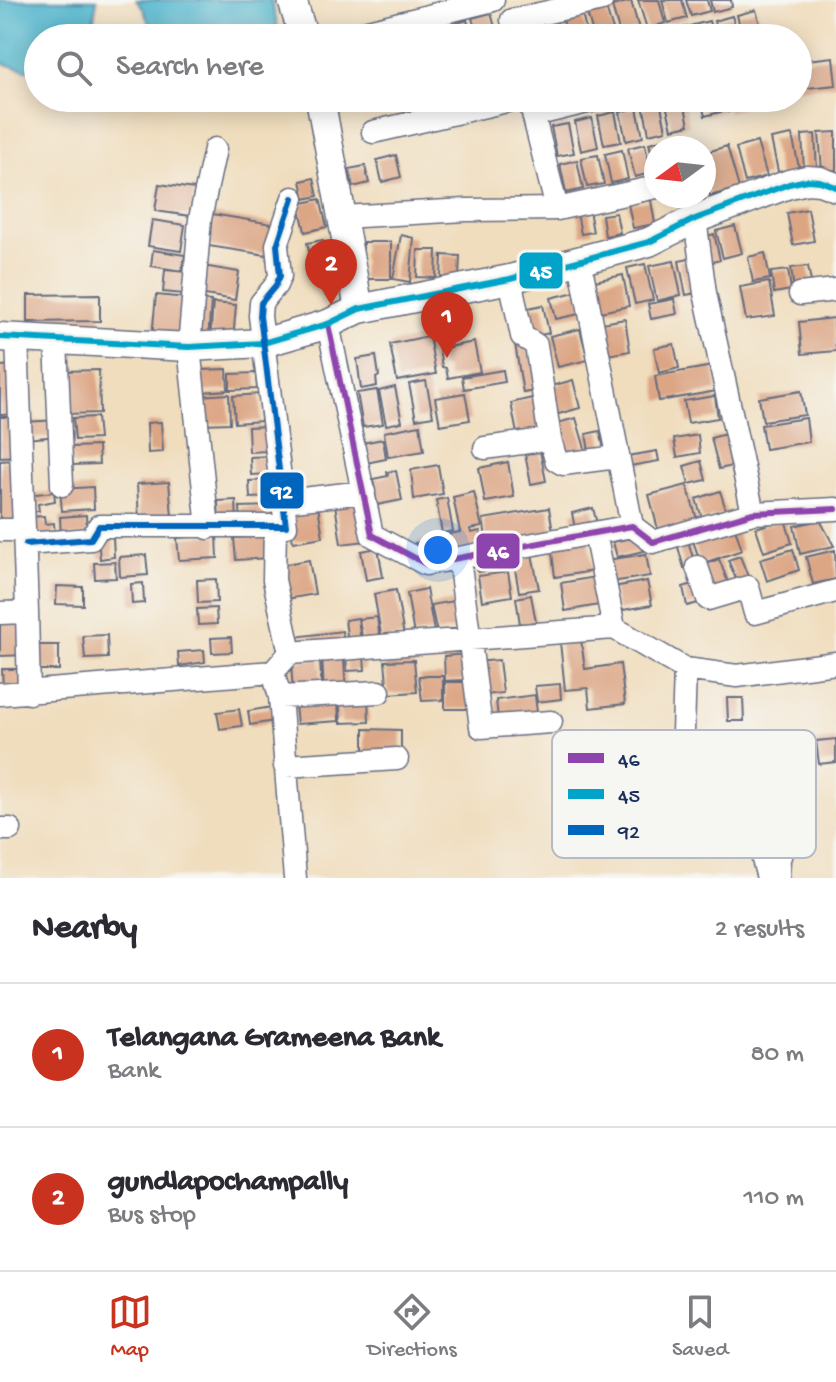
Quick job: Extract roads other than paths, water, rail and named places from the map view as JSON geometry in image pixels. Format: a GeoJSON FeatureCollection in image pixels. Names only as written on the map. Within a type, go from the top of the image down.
{"type":"FeatureCollection","features":[{"type":"Feature","properties":{"kind":"main road"},"geometry":{"type":"LineString","coordinates":[[292,0],[300,24]]}},
{"type":"Feature","properties":{"kind":"main road"},"geometry":{"type":"LineString","coordinates":[[323,112],[359,309]]}},
{"type":"Feature","properties":{"kind":"main road"},"geometry":{"type":"LineString","coordinates":[[9,337],[212,348],[263,343],[328,324],[359,309],[510,279],[649,242],[695,219],[807,180],[836,187]]}},
{"type":"Feature","properties":{"kind":"street"},"geometry":{"type":"LineString","coordinates":[[396,24],[493,0]]}},
{"type":"Feature","properties":{"kind":"street"},"geometry":{"type":"LineString","coordinates":[[511,19],[602,0]]}},
{"type":"Feature","properties":{"kind":"street"},"geometry":{"type":"LineString","coordinates":[[373,132],[484,112]]}},
{"type":"Feature","properties":{"kind":"street"},"geometry":{"type":"LineString","coordinates":[[530,112],[557,209]]}},
{"type":"Feature","properties":{"kind":"street"},"geometry":{"type":"LineString","coordinates":[[208,528],[189,347],[196,247],[215,149]]}},
{"type":"Feature","properties":{"kind":"street"},"geometry":{"type":"LineString","coordinates":[[342,217],[557,209],[644,190]]}},
{"type":"Feature","properties":{"kind":"street"},"geometry":{"type":"LineString","coordinates":[[0,530],[25,537],[91,539],[99,526],[286,526],[260,316],[261,303],[280,276],[277,245],[293,198]]}},
{"type":"Feature","properties":{"kind":"street"},"geometry":{"type":"LineString","coordinates":[[695,219],[705,293],[753,513]]}},
{"type":"Feature","properties":{"kind":"street"},"geometry":{"type":"LineString","coordinates":[[580,262],[632,526],[653,542],[753,513],[836,509]]}},
{"type":"Feature","properties":{"kind":"street"},"geometry":{"type":"LineString","coordinates":[[510,279],[522,336],[536,345],[550,439],[559,463],[617,457]]}},
{"type":"Feature","properties":{"kind":"street"},"geometry":{"type":"LineString","coordinates":[[800,294],[836,290]]}},
{"type":"Feature","properties":{"kind":"street"},"geometry":{"type":"LineString","coordinates":[[328,324],[372,535],[426,564],[632,526]]}},
{"type":"Feature","properties":{"kind":"street"},"geometry":{"type":"LineString","coordinates":[[9,337],[25,537],[29,693]]}},
{"type":"Feature","properties":{"kind":"street"},"geometry":{"type":"LineString","coordinates":[[56,340],[62,485]]}},
{"type":"Feature","properties":{"kind":"street"},"geometry":{"type":"LineString","coordinates":[[485,448],[550,439]]}},
{"type":"Feature","properties":{"kind":"street"},"geometry":{"type":"LineString","coordinates":[[285,501],[364,492]]}},
{"type":"Feature","properties":{"kind":"street"},"geometry":{"type":"LineString","coordinates":[[275,528],[274,580],[290,653]]}},
{"type":"Feature","properties":{"kind":"street"},"geometry":{"type":"LineString","coordinates":[[595,533],[614,628]]}},
{"type":"Feature","properties":{"kind":"street"},"geometry":{"type":"LineString","coordinates":[[459,558],[481,727],[551,722]]}},
{"type":"Feature","properties":{"kind":"street"},"geometry":{"type":"LineString","coordinates":[[697,567],[708,599],[748,587],[755,613],[836,591]]}},
{"type":"Feature","properties":{"kind":"street"},"geometry":{"type":"LineString","coordinates":[[0,613],[27,612]]}},
{"type":"Feature","properties":{"kind":"street"},"geometry":{"type":"LineString","coordinates":[[0,694],[273,672],[290,653],[614,628],[685,669],[737,676],[836,663]]}},
{"type":"Feature","properties":{"kind":"street"},"geometry":{"type":"LineString","coordinates":[[683,730],[685,669]]}},
{"type":"Feature","properties":{"kind":"street"},"geometry":{"type":"LineString","coordinates":[[273,672],[280,697],[295,878]]}},
{"type":"Feature","properties":{"kind":"street"},"geometry":{"type":"LineString","coordinates":[[280,697],[379,692]]}},
{"type":"Feature","properties":{"kind":"street"},"geometry":{"type":"LineString","coordinates":[[285,766],[397,759]]}},
{"type":"Feature","properties":{"kind":"street"},"geometry":{"type":"LineString","coordinates":[[763,858],[768,878]]}},
{"type":"Feature","properties":{"kind":"street"},"geometry":{"type":"LineString","coordinates":[[778,878],[779,858]]}},
{"type":"Feature","properties":{"kind":"water"},"geometry":{"type":"Polygon","coordinates":[[[0,0],[97,0],[93,24],[24,24],[24,69],[0,63],[0,0]]]}},
{"type":"Feature","properties":{"kind":"water"},"geometry":{"type":"Polygon","coordinates":[[[136,0],[271,0],[277,24],[149,24],[136,0]]]}},
{"type":"Feature","properties":{"kind":"place","name":"gundlapochampally"},"geometry":{"type":"Point","coordinates":[331,305]}},
{"type":"Feature","properties":{"kind":"place","name":"Telangana Grameena Bank"},"geometry":{"type":"Point","coordinates":[447,358]}}]}
